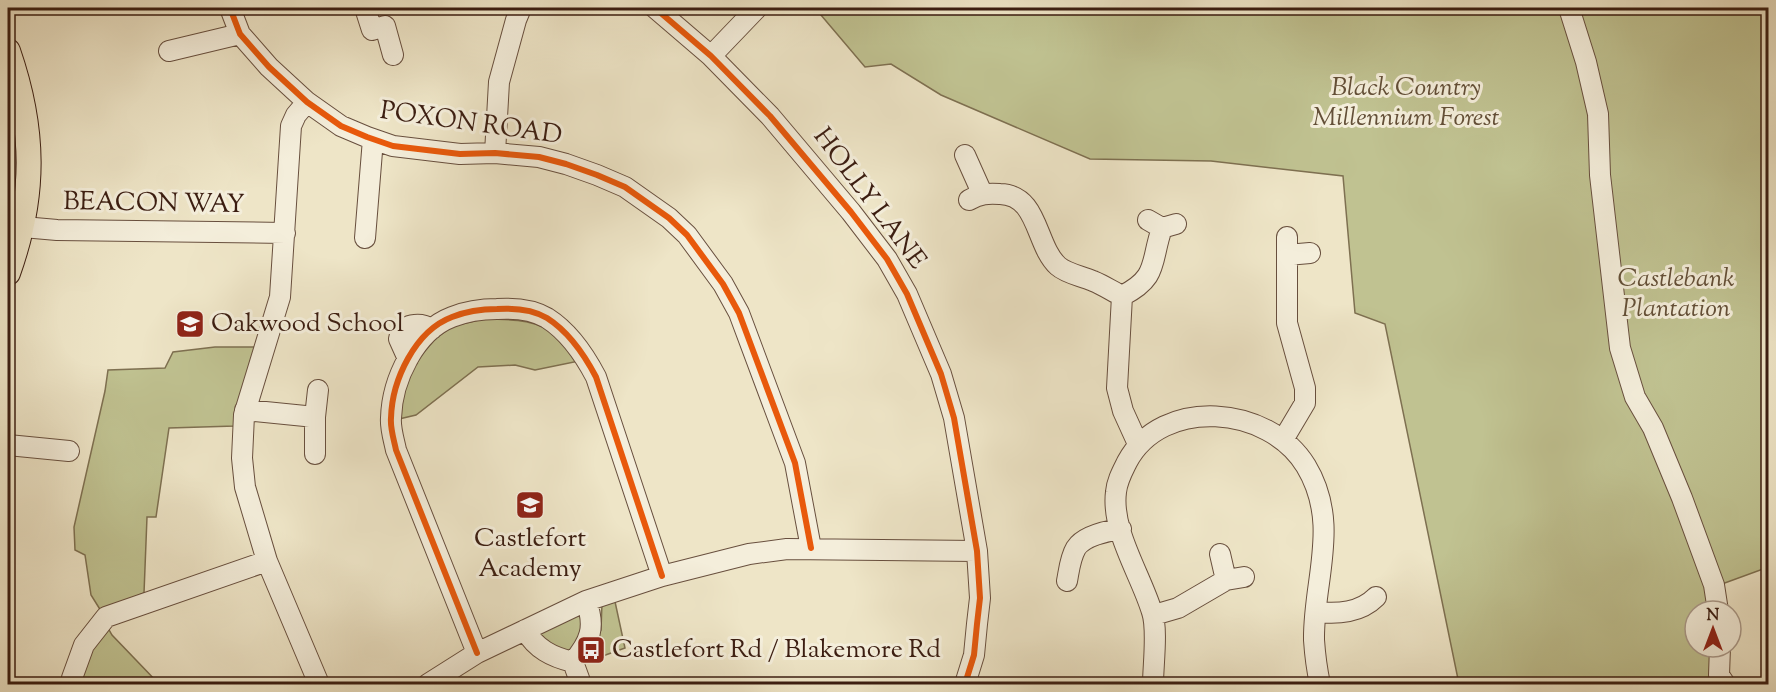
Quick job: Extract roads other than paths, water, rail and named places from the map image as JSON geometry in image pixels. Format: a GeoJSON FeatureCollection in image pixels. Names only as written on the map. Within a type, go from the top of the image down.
{"type":"FeatureCollection","features":[{"type":"Feature","properties":{"kind":"main road"},"geometry":{"type":"LineString","coordinates":[[8,273],[23,227],[29,149],[22,94],[10,65]]}},
{"type":"Feature","properties":{"kind":"street","name":"POXON ROAD"},"geometry":{"type":"LineString","coordinates":[[230,8],[240,34],[289,87],[341,126],[393,146],[460,154],[495,153],[539,157],[597,175],[625,187],[669,218],[687,235],[723,284],[739,313],[795,463],[811,548]]}},
{"type":"Feature","properties":{"kind":"street"},"geometry":{"type":"LineString","coordinates":[[365,8],[372,30],[385,27],[393,55]]}},
{"type":"Feature","properties":{"kind":"street"},"geometry":{"type":"LineString","coordinates":[[495,153],[499,82],[521,8]]}},
{"type":"Feature","properties":{"kind":"street","name":"HOLLY LANE"},"geometry":{"type":"LineString","coordinates":[[654,8],[711,56],[770,116],[851,212],[886,259],[908,294],[941,374],[954,418],[977,551],[980,598],[974,654],[965,684]]}},
{"type":"Feature","properties":{"kind":"street"},"geometry":{"type":"LineString","coordinates":[[711,56],[757,8]]}},
{"type":"Feature","properties":{"kind":"street"},"geometry":{"type":"LineString","coordinates":[[1569,8],[1586,62],[1598,114],[1600,175],[1620,348],[1635,397],[1653,428],[1682,498],[1714,585],[1716,599]]}},
{"type":"Feature","properties":{"kind":"street"},"geometry":{"type":"LineString","coordinates":[[168,51],[195,54],[240,34]]}},
{"type":"Feature","properties":{"kind":"street"},"geometry":{"type":"LineString","coordinates":[[307,102],[296,115],[291,126],[280,297],[245,410],[242,458],[245,487],[267,561],[320,684]]}},
{"type":"Feature","properties":{"kind":"street"},"geometry":{"type":"LineString","coordinates":[[365,238],[373,140]]}},
{"type":"Feature","properties":{"kind":"street"},"geometry":{"type":"LineString","coordinates":[[965,155],[975,196],[1004,194],[1014,196],[1025,204],[1049,253],[1059,267],[1096,282],[1122,296]]}},
{"type":"Feature","properties":{"kind":"street"},"geometry":{"type":"LineString","coordinates":[[1122,296],[1137,289],[1148,278],[1162,224]]}},
{"type":"Feature","properties":{"kind":"street","name":"BEACON WAY"},"geometry":{"type":"LineString","coordinates":[[23,227],[57,230],[285,233]]}},
{"type":"Feature","properties":{"kind":"street"},"geometry":{"type":"LineString","coordinates":[[1283,440],[1305,404],[1305,388],[1287,323],[1287,246],[1310,253]]}},
{"type":"Feature","properties":{"kind":"street"},"geometry":{"type":"LineString","coordinates":[[1122,296],[1117,388],[1123,411],[1138,444]]}},
{"type":"Feature","properties":{"kind":"street"},"geometry":{"type":"LineString","coordinates":[[477,652],[396,450],[391,419],[396,387],[408,359],[432,329],[451,317],[481,309],[516,308],[546,317],[570,337],[596,377],[662,576]]}},
{"type":"Feature","properties":{"kind":"street"},"geometry":{"type":"LineString","coordinates":[[315,454],[318,390]]}},
{"type":"Feature","properties":{"kind":"street"},"geometry":{"type":"LineString","coordinates":[[245,410],[315,417]]}},
{"type":"Feature","properties":{"kind":"street"},"geometry":{"type":"LineString","coordinates":[[1153,684],[1154,615],[1116,515],[1118,483],[1138,444],[1150,435],[1187,419],[1214,417],[1240,419],[1257,424],[1283,440],[1305,465],[1319,497],[1324,546],[1314,638],[1320,684]]}},
{"type":"Feature","properties":{"kind":"street"},"geometry":{"type":"LineString","coordinates":[[8,445],[44,438],[69,450]]}},
{"type":"Feature","properties":{"kind":"street"},"geometry":{"type":"LineString","coordinates":[[1075,575],[1072,558],[1077,546],[1091,538],[1120,529]]}},
{"type":"Feature","properties":{"kind":"street"},"geometry":{"type":"LineString","coordinates":[[428,684],[477,652],[586,601],[662,576],[749,554],[811,548],[977,551]]}},
{"type":"Feature","properties":{"kind":"street"},"geometry":{"type":"LineString","coordinates":[[1154,615],[1178,608],[1235,579],[1220,554]]}},
{"type":"Feature","properties":{"kind":"street"},"geometry":{"type":"LineString","coordinates":[[73,684],[72,678],[84,645],[106,617],[267,561]]}},
{"type":"Feature","properties":{"kind":"street"},"geometry":{"type":"LineString","coordinates":[[1317,612],[1336,614],[1354,610],[1376,594]]}},
{"type":"Feature","properties":{"kind":"street"},"geometry":{"type":"LineString","coordinates":[[573,662],[582,652],[591,630],[592,616],[586,601]]}},
{"type":"Feature","properties":{"kind":"street"},"geometry":{"type":"LineString","coordinates":[[525,630],[538,648],[555,657],[573,662]]}},
{"type":"Feature","properties":{"kind":"street"},"geometry":{"type":"LineString","coordinates":[[1720,659],[1719,675],[1725,684]]}},
{"type":"Feature","properties":{"kind":"street"},"geometry":{"type":"LineString","coordinates":[[573,662],[581,684]]}},
{"type":"Feature","properties":{"kind":"place","name":"Oakwood School"},"geometry":{"type":"Point","coordinates":[190,324]}},
{"type":"Feature","properties":{"kind":"place","name":"Castlefort Academy"},"geometry":{"type":"Point","coordinates":[530,505]}},
{"type":"Feature","properties":{"kind":"place","name":"Castlefort Rd / Blakemore Rd"},"geometry":{"type":"Point","coordinates":[591,650]}},
{"type":"Feature","properties":{"kind":"park label","name":"Black Country Millennium Forest"},"geometry":{"type":"Point","coordinates":[1406,103]}},
{"type":"Feature","properties":{"kind":"park label","name":"Castlebank Plantation"},"geometry":{"type":"Point","coordinates":[1676,294]}}]}
